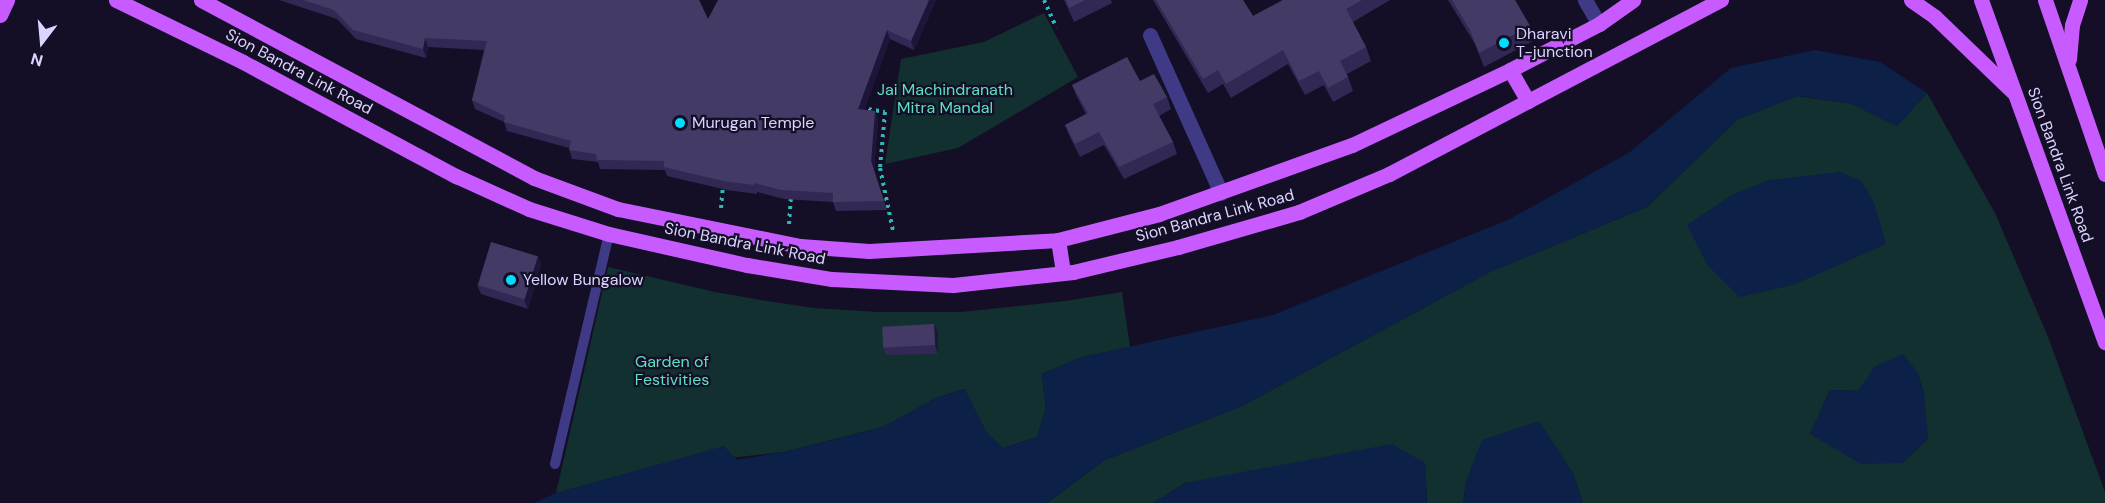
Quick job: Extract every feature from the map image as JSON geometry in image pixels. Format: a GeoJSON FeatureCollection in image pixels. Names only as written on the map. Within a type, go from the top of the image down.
{"type":"FeatureCollection","features":[{"type":"Feature","properties":{"kind":"main road"},"geometry":{"type":"LineString","coordinates":[[0,15],[7,0]]}},
{"type":"Feature","properties":{"kind":"main road","name":"Sion Bandra Link Road"},"geometry":{"type":"LineString","coordinates":[[116,0],[243,62],[456,176],[529,209],[609,234],[747,265],[832,279],[953,285],[1063,273],[1178,247],[1299,212],[1389,174],[1721,0]]}},
{"type":"Feature","properties":{"kind":"main road","name":"Sion Bandra Link Road"},"geometry":{"type":"LineString","coordinates":[[201,0],[534,178],[618,209],[800,246],[869,251],[1058,240],[1159,214],[1221,194],[1352,145],[1510,70],[1599,24],[1633,0]]}},
{"type":"Feature","properties":{"kind":"main road"},"geometry":{"type":"LineString","coordinates":[[1911,0],[1935,17],[2015,94]]}},
{"type":"Feature","properties":{"kind":"main road","name":"Sion Bandra Link Road"},"geometry":{"type":"LineString","coordinates":[[1981,0],[2105,342]]}},
{"type":"Feature","properties":{"kind":"main road"},"geometry":{"type":"LineString","coordinates":[[2045,0],[2105,174]]}},
{"type":"Feature","properties":{"kind":"main road"},"geometry":{"type":"LineString","coordinates":[[2068,72],[2069,42],[2080,0]]}},
{"type":"Feature","properties":{"kind":"main road"},"geometry":{"type":"LineString","coordinates":[[1510,70],[1528,101]]}},
{"type":"Feature","properties":{"kind":"main road"},"geometry":{"type":"LineString","coordinates":[[1058,240],[1063,273]]}},
{"type":"Feature","properties":{"kind":"street"},"geometry":{"type":"LineString","coordinates":[[1585,0],[1599,24]]}},
{"type":"Feature","properties":{"kind":"street"},"geometry":{"type":"LineString","coordinates":[[1150,35],[1221,194]]}},
{"type":"Feature","properties":{"kind":"lane"},"geometry":{"type":"LineString","coordinates":[[555,464],[609,234]]}},
{"type":"Feature","properties":{"kind":"path"},"geometry":{"type":"LineString","coordinates":[[1044,0],[1056,27]]}},
{"type":"Feature","properties":{"kind":"path"},"geometry":{"type":"LineString","coordinates":[[850,106],[885,112],[880,168],[895,240]]}},
{"type":"Feature","properties":{"kind":"path"},"geometry":{"type":"LineString","coordinates":[[720,218],[724,175]]}},
{"type":"Feature","properties":{"kind":"path"},"geometry":{"type":"LineString","coordinates":[[789,231],[792,188]]}},
{"type":"Feature","properties":{"kind":"green space","name":"Jai Machindranath Mitra Mandal"},"geometry":{"type":"Polygon","coordinates":[[[1044,13],[1078,77],[958,148],[885,164],[901,59],[984,42],[1044,13]]]}},
{"type":"Feature","properties":{"kind":"green space"},"geometry":{"type":"Polygon","coordinates":[[[1927,93],[1995,213],[2048,337],[2105,492],[2105,503],[1583,503],[1573,473],[1467,478],[1463,503],[1427,503],[1425,463],[1185,483],[1153,503],[1047,503],[1105,460],[1244,405],[1490,272],[1647,207],[1738,119],[1797,96],[1852,104],[1897,126],[1927,93]],[[1841,172],[1811,177],[1849,261],[1841,172]],[[1830,390],[1810,434],[1858,391],[1830,390]]]}},
{"type":"Feature","properties":{"kind":"green space","name":"Garden of Festivities"},"geometry":{"type":"Polygon","coordinates":[[[608,267],[715,292],[767,301],[814,308],[878,312],[961,312],[1065,301],[1122,292],[1130,347],[1082,357],[1042,374],[1046,408],[1037,437],[1003,448],[986,432],[964,389],[936,398],[883,427],[784,452],[655,466],[556,493],[608,267]]]}},
{"type":"Feature","properties":{"kind":"water"},"geometry":{"type":"Polygon","coordinates":[[[1815,50],[1880,62],[1927,93],[1897,126],[1852,104],[1798,96],[1738,119],[1647,207],[1490,272],[1244,405],[1105,460],[1047,503],[534,503],[556,493],[724,446],[737,460],[784,452],[883,427],[936,398],[965,389],[986,431],[1003,448],[1037,437],[1046,408],[1042,374],[1082,357],[1273,315],[1510,219],[1630,152],[1731,68],[1815,50]]]}},
{"type":"Feature","properties":{"kind":"water"},"geometry":{"type":"Polygon","coordinates":[[[1841,172],[1862,182],[1874,202],[1886,244],[1793,285],[1739,297],[1707,265],[1687,225],[1732,195],[1769,180],[1841,172]]]}},
{"type":"Feature","properties":{"kind":"water"},"geometry":{"type":"Polygon","coordinates":[[[1903,354],[1918,373],[1924,392],[1928,439],[1903,463],[1861,464],[1810,434],[1830,390],[1858,391],[1875,366],[1903,354]]]}},
{"type":"Feature","properties":{"kind":"water"},"geometry":{"type":"Polygon","coordinates":[[[1539,421],[1573,473],[1583,503],[1463,503],[1467,478],[1482,440],[1539,421]]]}},
{"type":"Feature","properties":{"kind":"water"},"geometry":{"type":"Polygon","coordinates":[[[1392,444],[1425,463],[1427,503],[1153,503],[1185,483],[1392,444]]]}},
{"type":"Feature","properties":{"kind":"building"},"geometry":{"type":"Polygon","coordinates":[[[303,0],[699,0],[708,19],[718,0],[929,0],[911,41],[887,30],[858,109],[875,111],[871,161],[884,201],[833,202],[833,193],[781,190],[754,183],[754,185],[723,181],[664,167],[664,161],[597,160],[596,154],[569,150],[571,141],[504,122],[505,116],[472,100],[487,41],[425,38],[423,49],[353,30],[334,10],[303,0]]]}},
{"type":"Feature","properties":{"kind":"building"},"geometry":{"type":"Polygon","coordinates":[[[1066,0],[1085,0],[1069,8],[1066,0]]]}},
{"type":"Feature","properties":{"kind":"building"},"geometry":{"type":"Polygon","coordinates":[[[1156,0],[1243,0],[1253,16],[1283,0],[1362,0],[1346,9],[1366,47],[1340,61],[1348,77],[1328,88],[1319,71],[1299,81],[1283,50],[1226,84],[1218,70],[1203,79],[1156,0]]]}},
{"type":"Feature","properties":{"kind":"building"},"geometry":{"type":"Polygon","coordinates":[[[1452,0],[1515,0],[1530,26],[1479,53],[1470,30],[1452,0]]]}},
{"type":"Feature","properties":{"kind":"building"},"geometry":{"type":"Polygon","coordinates":[[[1127,57],[1140,81],[1154,74],[1167,97],[1153,104],[1173,142],[1119,167],[1099,132],[1075,144],[1065,125],[1088,113],[1072,85],[1127,57]]]}},
{"type":"Feature","properties":{"kind":"building","name":"Yellow Bungalow"},"geometry":{"type":"Polygon","coordinates":[[[491,242],[538,256],[525,299],[478,285],[491,242]]]}},
{"type":"Feature","properties":{"kind":"building"},"geometry":{"type":"Polygon","coordinates":[[[934,324],[935,345],[883,348],[882,327],[934,324]]]}},
{"type":"Feature","properties":{"kind":"place","name":"Dharavi T-junction"},"geometry":{"type":"Point","coordinates":[1504,43]}},
{"type":"Feature","properties":{"kind":"place","name":"Murugan Temple"},"geometry":{"type":"Point","coordinates":[680,123]}},
{"type":"Feature","properties":{"kind":"place","name":"Yellow Bungalow"},"geometry":{"type":"Point","coordinates":[511,280]}}]}
